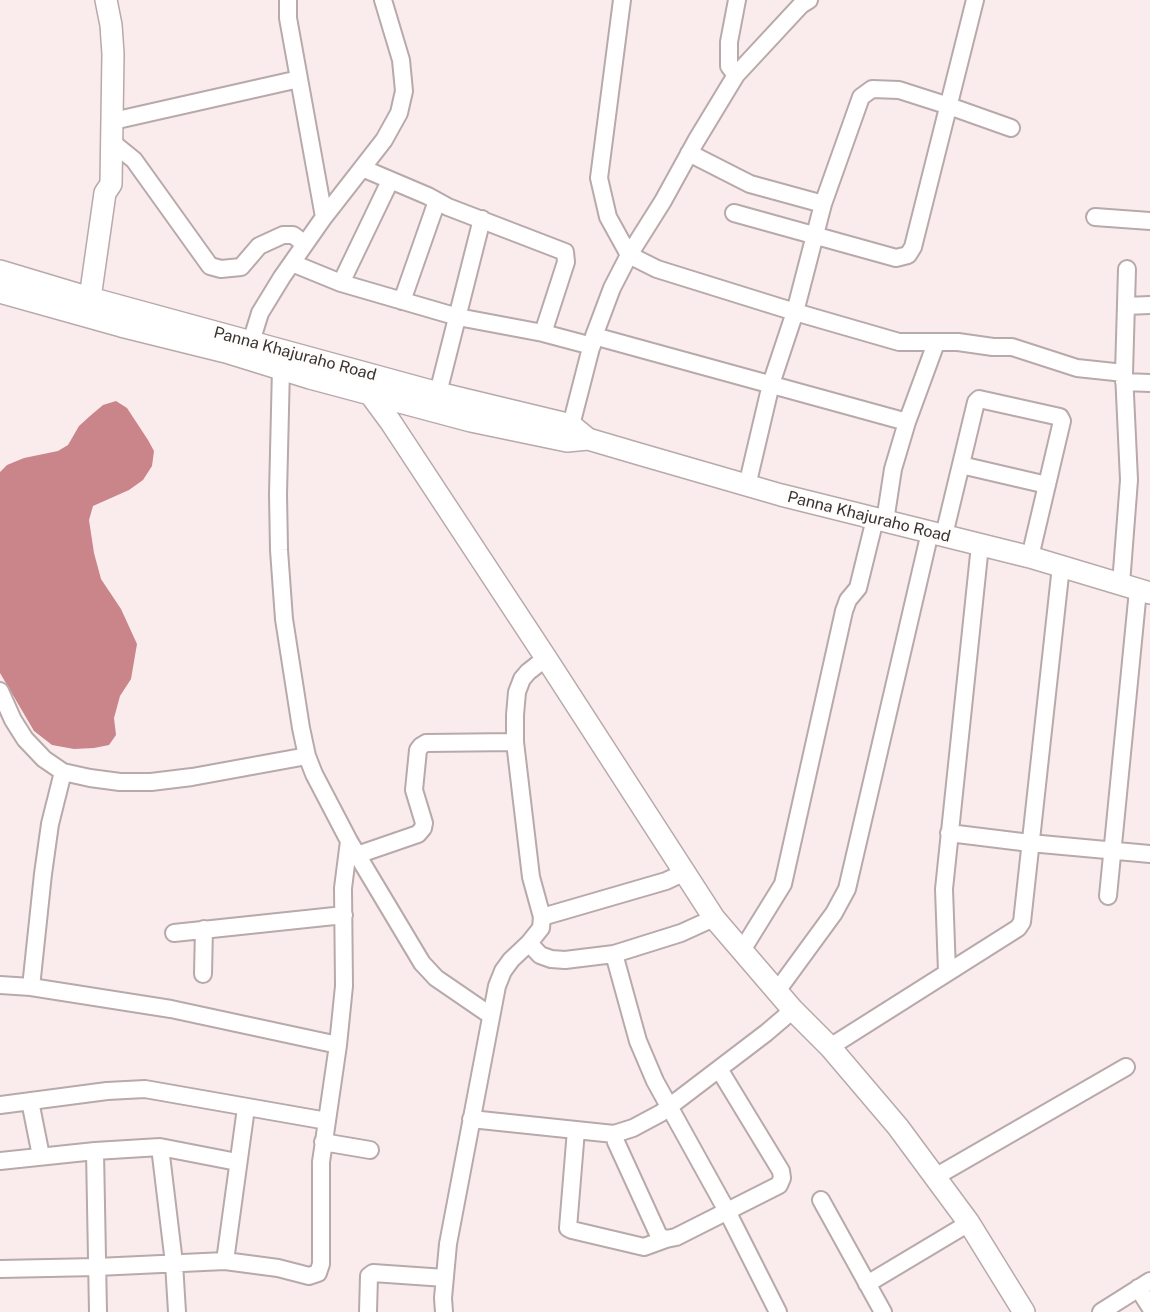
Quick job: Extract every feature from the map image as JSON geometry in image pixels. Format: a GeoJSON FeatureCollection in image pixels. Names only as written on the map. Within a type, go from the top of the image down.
{"type":"FeatureCollection","features":[{"type":"Feature","properties":{"kind":"main road"},"geometry":{"type":"LineString","coordinates":[[94,0],[99,30],[102,105],[101,183],[105,193]]}},
{"type":"Feature","properties":{"kind":"main road"},"geometry":{"type":"LineString","coordinates":[[87,307],[105,193],[111,184],[113,54],[106,0]]}},
{"type":"Feature","properties":{"kind":"main road","name":"Panna Khajuraho Road"},"geometry":{"type":"LineString","coordinates":[[0,272],[87,307],[281,369],[471,421],[569,433]]}},
{"type":"Feature","properties":{"kind":"main road","name":"Panna Khajuraho Road"},"geometry":{"type":"LineString","coordinates":[[0,292],[87,307],[251,342],[438,393],[747,486],[1030,557],[1137,589]]}},
{"type":"Feature","properties":{"kind":"main road"},"geometry":{"type":"LineString","coordinates":[[370,394],[546,658],[714,918],[741,952],[830,1047],[898,1127],[969,1223],[1024,1312]]}},
{"type":"Feature","properties":{"kind":"street"},"geometry":{"type":"LineString","coordinates":[[288,0],[288,18],[324,217]]}},
{"type":"Feature","properties":{"kind":"street"},"geometry":{"type":"LineString","coordinates":[[251,342],[260,313],[292,263],[389,131],[399,113],[404,91],[401,60],[383,0]]}},
{"type":"Feature","properties":{"kind":"street"},"geometry":{"type":"LineString","coordinates":[[622,0],[599,178],[608,217],[628,255],[657,269],[899,342],[958,342],[1012,347],[1077,368],[1150,383]]}},
{"type":"Feature","properties":{"kind":"street"},"geometry":{"type":"LineString","coordinates":[[736,75],[729,66],[729,50],[737,0]]}},
{"type":"Feature","properties":{"kind":"street"},"geometry":{"type":"LineString","coordinates":[[569,433],[593,341],[612,288],[628,255],[663,201],[736,75],[801,5],[809,0]]}},
{"type":"Feature","properties":{"kind":"street"},"geometry":{"type":"LineString","coordinates":[[734,213],[897,258],[908,255],[913,247],[975,0]]}},
{"type":"Feature","properties":{"kind":"street"},"geometry":{"type":"LineString","coordinates":[[113,121],[299,78]]}},
{"type":"Feature","properties":{"kind":"street"},"geometry":{"type":"LineString","coordinates":[[747,486],[771,384],[795,312],[824,204],[861,97],[872,88],[898,90],[1011,128]]}},
{"type":"Feature","properties":{"kind":"street"},"geometry":{"type":"LineString","coordinates":[[113,143],[134,160],[210,266],[221,269],[241,267],[259,246],[283,234],[292,235],[305,244]]}},
{"type":"Feature","properties":{"kind":"street"},"geometry":{"type":"LineString","coordinates":[[689,153],[750,184],[824,204]]}},
{"type":"Feature","properties":{"kind":"street"},"geometry":{"type":"LineString","coordinates":[[362,168],[437,201],[565,252],[566,262],[543,333]]}},
{"type":"Feature","properties":{"kind":"street"},"geometry":{"type":"LineString","coordinates":[[341,283],[390,181]]}},
{"type":"Feature","properties":{"kind":"street"},"geometry":{"type":"LineString","coordinates":[[402,302],[437,201]]}},
{"type":"Feature","properties":{"kind":"street"},"geometry":{"type":"LineString","coordinates":[[1095,217],[1150,221]]}},
{"type":"Feature","properties":{"kind":"street"},"geometry":{"type":"LineString","coordinates":[[438,393],[482,219]]}},
{"type":"Feature","properties":{"kind":"street"},"geometry":{"type":"LineString","coordinates":[[292,263],[341,283],[458,317],[593,341],[771,384],[907,422]]}},
{"type":"Feature","properties":{"kind":"street"},"geometry":{"type":"LineString","coordinates":[[1108,896],[1137,589],[1124,377],[1127,270]]}},
{"type":"Feature","properties":{"kind":"street"},"geometry":{"type":"LineString","coordinates":[[1126,306],[1150,305]]}},
{"type":"Feature","properties":{"kind":"street"},"geometry":{"type":"LineString","coordinates":[[741,952],[783,884],[844,611],[848,600],[858,588],[880,520],[907,422],[936,343]]}},
{"type":"Feature","properties":{"kind":"street"},"geometry":{"type":"LineString","coordinates":[[281,369],[279,550],[284,619],[307,756],[353,848],[422,963],[436,978],[490,1015]]}},
{"type":"Feature","properties":{"kind":"street"},"geometry":{"type":"LineString","coordinates":[[777,992],[834,913],[847,889],[937,534],[961,465],[976,402],[982,399],[1062,419],[1030,557]]}},
{"type":"Feature","properties":{"kind":"street"},"geometry":{"type":"LineString","coordinates":[[961,465],[1047,485]]}},
{"type":"Feature","properties":{"kind":"street"},"geometry":{"type":"LineString","coordinates":[[947,972],[944,889],[980,544]]}},
{"type":"Feature","properties":{"kind":"street"},"geometry":{"type":"LineString","coordinates":[[830,1047],[1018,928],[1022,922],[1060,566]]}},
{"type":"Feature","properties":{"kind":"street"},"geometry":{"type":"LineString","coordinates":[[444,1312],[448,1245],[497,986],[503,970],[529,944],[541,928],[542,917],[531,877],[515,742],[515,715],[517,692],[522,679],[546,658]]}},
{"type":"Feature","properties":{"kind":"street"},"geometry":{"type":"LineString","coordinates":[[0,691],[7,722],[44,759],[63,772],[110,781],[151,782],[192,777],[307,756]]}},
{"type":"Feature","properties":{"kind":"street"},"geometry":{"type":"LineString","coordinates":[[353,848],[418,834],[423,828],[424,823],[414,790],[418,750],[421,746],[426,743],[515,742]]}},
{"type":"Feature","properties":{"kind":"street"},"geometry":{"type":"LineString","coordinates":[[31,987],[43,874],[63,772]]}},
{"type":"Feature","properties":{"kind":"street"},"geometry":{"type":"LineString","coordinates":[[950,833],[1150,854]]}},
{"type":"Feature","properties":{"kind":"street"},"geometry":{"type":"LineString","coordinates":[[0,1269],[225,1261],[278,1268],[309,1276],[318,1273],[321,1264],[320,1185],[323,1142],[344,986],[343,888],[353,848]]}},
{"type":"Feature","properties":{"kind":"street"},"geometry":{"type":"LineString","coordinates":[[542,917],[666,881],[683,873]]}},
{"type":"Feature","properties":{"kind":"street"},"geometry":{"type":"LineString","coordinates":[[174,933],[344,915]]}},
{"type":"Feature","properties":{"kind":"street"},"geometry":{"type":"LineString","coordinates":[[529,944],[540,955],[550,959],[565,960],[614,954],[681,933],[714,918]]}},
{"type":"Feature","properties":{"kind":"street"},"geometry":{"type":"LineString","coordinates":[[203,974],[204,929]]}},
{"type":"Feature","properties":{"kind":"street"},"geometry":{"type":"LineString","coordinates":[[614,954],[638,1041],[655,1082],[728,1211],[778,1312]]}},
{"type":"Feature","properties":{"kind":"street"},"geometry":{"type":"LineString","coordinates":[[0,985],[31,987],[171,1009],[338,1044]]}},
{"type":"Feature","properties":{"kind":"street"},"geometry":{"type":"LineString","coordinates":[[471,1119],[615,1134],[633,1128],[661,1113],[793,1010]]}},
{"type":"Feature","properties":{"kind":"street"},"geometry":{"type":"LineString","coordinates":[[935,1177],[1126,1066]]}},
{"type":"Feature","properties":{"kind":"street"},"geometry":{"type":"LineString","coordinates":[[576,1130],[568,1227],[572,1230],[644,1247],[676,1237],[778,1185],[783,1178],[781,1171],[719,1069]]}},
{"type":"Feature","properties":{"kind":"street"},"geometry":{"type":"LineString","coordinates":[[0,1105],[107,1091],[145,1089],[327,1121]]}},
{"type":"Feature","properties":{"kind":"street"},"geometry":{"type":"LineString","coordinates":[[30,1101],[40,1156]]}},
{"type":"Feature","properties":{"kind":"street"},"geometry":{"type":"LineString","coordinates":[[225,1261],[246,1108]]}},
{"type":"Feature","properties":{"kind":"street"},"geometry":{"type":"LineString","coordinates":[[615,1134],[616,1142],[659,1236],[666,1239]]}},
{"type":"Feature","properties":{"kind":"street"},"geometry":{"type":"LineString","coordinates":[[323,1142],[370,1150]]}},
{"type":"Feature","properties":{"kind":"street"},"geometry":{"type":"LineString","coordinates":[[0,1161],[95,1151],[160,1148],[237,1162]]}},
{"type":"Feature","properties":{"kind":"street"},"geometry":{"type":"LineString","coordinates":[[160,1148],[174,1263],[177,1312]]}},
{"type":"Feature","properties":{"kind":"street"},"geometry":{"type":"LineString","coordinates":[[95,1151],[98,1312]]}},
{"type":"Feature","properties":{"kind":"street"},"geometry":{"type":"LineString","coordinates":[[821,1200],[883,1312]]}},
{"type":"Feature","properties":{"kind":"street"},"geometry":{"type":"LineString","coordinates":[[867,1284],[969,1223]]}},
{"type":"Feature","properties":{"kind":"street"},"geometry":{"type":"LineString","coordinates":[[368,1312],[369,1276],[373,1273],[445,1278]]}},
{"type":"Feature","properties":{"kind":"street"},"geometry":{"type":"LineString","coordinates":[[1101,1312],[1144,1284],[1150,1307]]}},
{"type":"Feature","properties":{"kind":"shaded area"},"geometry":{"type":"Polygon","coordinates":[[[116,401],[127,408],[148,440],[154,451],[152,466],[143,480],[129,490],[93,506],[89,520],[101,579],[121,609],[137,644],[131,679],[120,696],[114,718],[116,735],[109,745],[74,749],[52,745],[34,731],[0,673],[0,472],[7,465],[24,458],[58,451],[68,445],[79,426],[103,405],[116,401]]]}}]}
